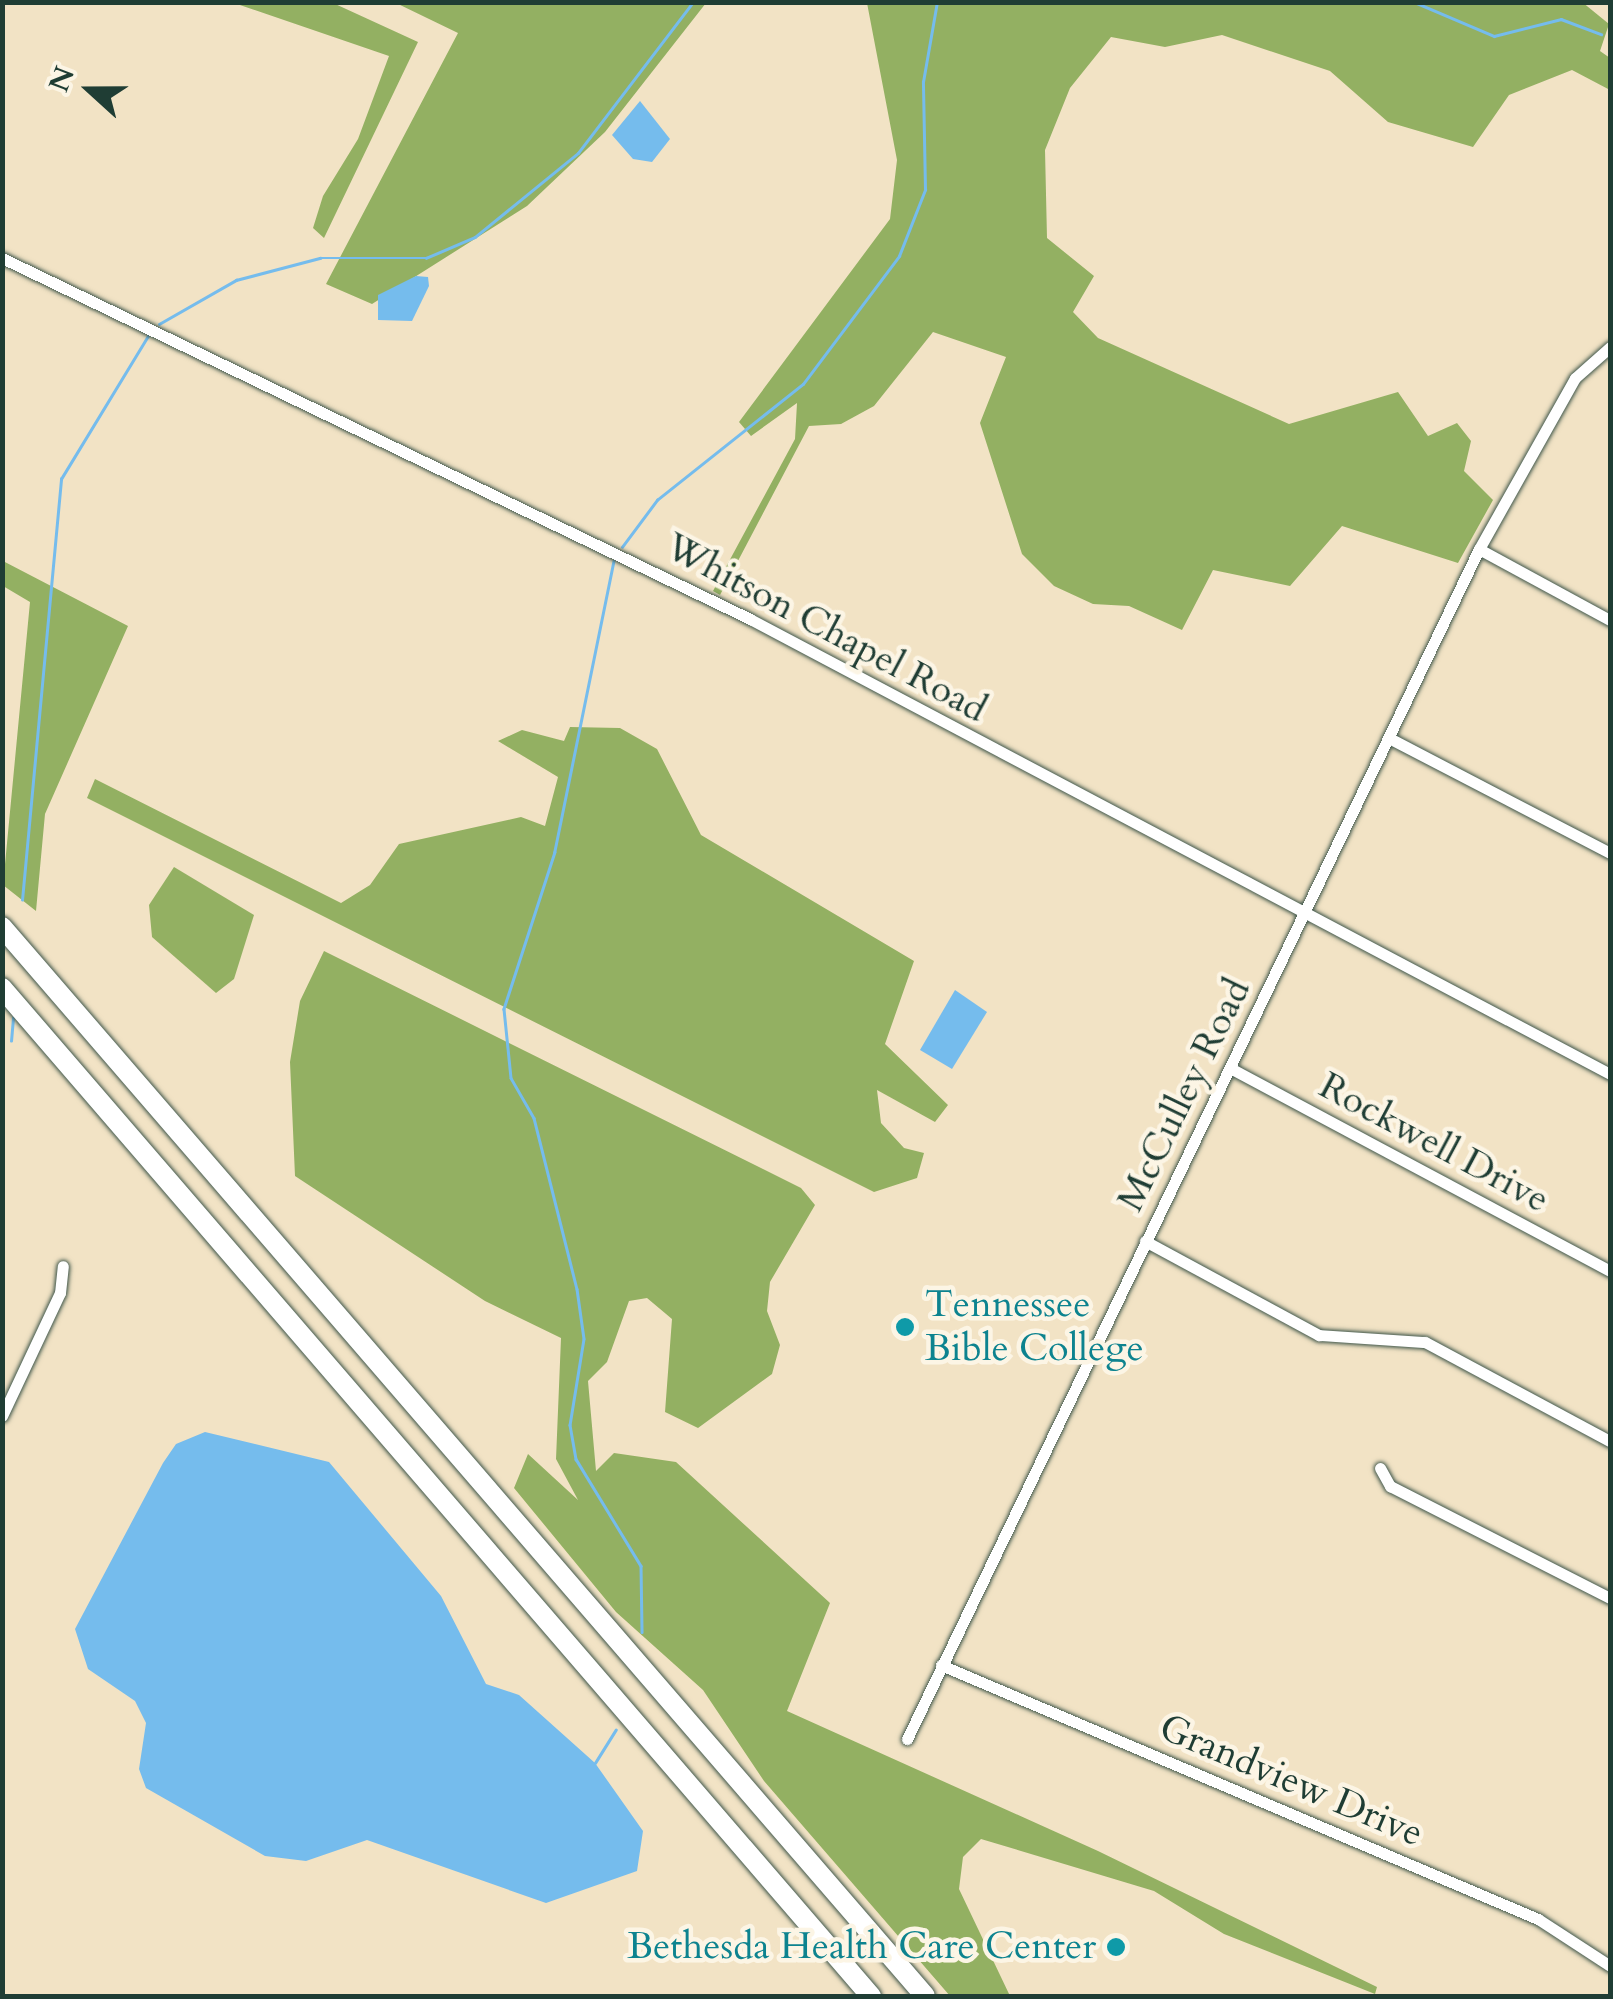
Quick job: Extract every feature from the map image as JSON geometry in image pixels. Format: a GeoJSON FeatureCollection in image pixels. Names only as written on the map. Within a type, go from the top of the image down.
{"type":"FeatureCollection","features":[{"type":"Feature","properties":{"kind":"highway"},"geometry":{"type":"LineString","coordinates":[[2,927],[925,1996]]}},
{"type":"Feature","properties":{"kind":"highway"},"geometry":{"type":"LineString","coordinates":[[2,988],[871,1996]]}},
{"type":"Feature","properties":{"kind":"highway"},"geometry":{"type":"LineString","coordinates":[[876,1940],[934,1996]]}},
{"type":"Feature","properties":{"kind":"street","name":"Whitson Chapel Road"},"geometry":{"type":"LineString","coordinates":[[2,258],[750,619],[1610,1074]]}},
{"type":"Feature","properties":{"kind":"street","name":"McCulley Road"},"geometry":{"type":"LineString","coordinates":[[907,1739],[1145,1241],[1307,915],[1479,550],[1575,378],[1610,348]]}},
{"type":"Feature","properties":{"kind":"street"},"geometry":{"type":"LineString","coordinates":[[1479,550],[1610,620]]}},
{"type":"Feature","properties":{"kind":"street"},"geometry":{"type":"LineString","coordinates":[[1389,738],[1610,852]]}},
{"type":"Feature","properties":{"kind":"street","name":"Rockwell Drive"},"geometry":{"type":"LineString","coordinates":[[1230,1068],[1610,1271]]}},
{"type":"Feature","properties":{"kind":"street"},"geometry":{"type":"LineString","coordinates":[[1145,1241],[1319,1334],[1425,1342],[1610,1441]]}},
{"type":"Feature","properties":{"kind":"street"},"geometry":{"type":"LineString","coordinates":[[2,1416],[60,1293],[63,1266]]}},
{"type":"Feature","properties":{"kind":"street"},"geometry":{"type":"LineString","coordinates":[[1380,1468],[1390,1486],[1610,1598]]}},
{"type":"Feature","properties":{"kind":"street","name":"Grandview Drive"},"geometry":{"type":"LineString","coordinates":[[941,1666],[1538,1919],[1610,1966]]}},
{"type":"Feature","properties":{"kind":"green space"},"geometry":{"type":"Polygon","coordinates":[[[1582,2],[1609,24],[1600,51],[1610,58],[1610,90],[1572,70],[1509,95],[1473,147],[1388,122],[1330,71],[1222,35],[1165,47],[1111,37],[1070,88],[1045,150],[1047,238],[1094,276],[1073,312],[1098,338],[1289,424],[1398,392],[1428,436],[1457,423],[1471,441],[1464,471],[1493,500],[1458,563],[1342,526],[1290,586],[1213,570],[1182,630],[1129,606],[1093,604],[1054,586],[1022,554],[980,423],[1006,357],[933,332],[874,406],[841,424],[809,426],[720,595],[713,591],[795,439],[797,403],[751,436],[739,422],[890,219],[897,160],[867,3],[1582,2]]]}},
{"type":"Feature","properties":{"kind":"green space"},"geometry":{"type":"Polygon","coordinates":[[[234,3],[333,3],[418,42],[324,238],[313,228],[323,196],[358,139],[389,56],[234,3]]]}},
{"type":"Feature","properties":{"kind":"green space"},"geometry":{"type":"Polygon","coordinates":[[[396,3],[706,3],[605,132],[527,206],[372,304],[326,284],[458,33],[396,3]]]}},
{"type":"Feature","properties":{"kind":"green space"},"geometry":{"type":"Polygon","coordinates":[[[3,561],[128,626],[45,814],[36,911],[3,885],[30,602],[3,586],[3,561]]]}},
{"type":"Feature","properties":{"kind":"green space"},"geometry":{"type":"Polygon","coordinates":[[[570,727],[620,728],[657,749],[701,835],[914,961],[885,1044],[948,1105],[935,1122],[877,1090],[881,1123],[904,1148],[924,1153],[917,1178],[874,1192],[87,798],[95,779],[341,903],[370,885],[399,844],[521,817],[545,826],[558,777],[498,741],[522,730],[564,741],[570,727]]]}},
{"type":"Feature","properties":{"kind":"green space"},"geometry":{"type":"Polygon","coordinates":[[[174,867],[254,915],[234,979],[216,993],[152,937],[149,905],[174,867]]]}},
{"type":"Feature","properties":{"kind":"green space"},"geometry":{"type":"Polygon","coordinates":[[[324,951],[801,1188],[815,1205],[770,1282],[767,1311],[780,1345],[772,1374],[698,1428],[665,1412],[672,1319],[647,1298],[629,1301],[607,1362],[588,1381],[596,1471],[614,1453],[676,1462],[830,1603],[787,1711],[1098,1851],[1377,1987],[1375,1994],[1224,1934],[1154,1891],[981,1839],[963,1857],[959,1889],[1010,1996],[950,1996],[764,1781],[703,1690],[616,1612],[514,1488],[528,1454],[578,1500],[556,1459],[561,1338],[485,1301],[295,1176],[290,1062],[300,1001],[324,951]]]}},
{"type":"Feature","properties":{"kind":"water"},"geometry":{"type":"Polygon","coordinates":[[[640,101],[670,139],[652,162],[633,159],[612,135],[640,101]]]}},
{"type":"Feature","properties":{"kind":"water"},"geometry":{"type":"Polygon","coordinates":[[[416,276],[428,277],[429,286],[412,321],[378,320],[378,295],[416,276]]]}},
{"type":"Feature","properties":{"kind":"water"},"geometry":{"type":"Polygon","coordinates":[[[955,990],[987,1012],[952,1069],[920,1050],[955,990]]]}},
{"type":"Feature","properties":{"kind":"water"},"geometry":{"type":"Polygon","coordinates":[[[205,1432],[329,1462],[441,1596],[486,1684],[519,1695],[595,1763],[643,1831],[637,1871],[546,1903],[367,1840],[306,1861],[265,1856],[146,1788],[139,1769],[146,1723],[135,1701],[88,1669],[75,1629],[163,1463],[176,1444],[205,1432]]]}},
{"type":"Feature","properties":{"kind":"waterway"},"geometry":{"type":"LineString","coordinates":[[159,324],[236,280],[320,258],[426,258],[475,237],[578,153],[693,2]]}},
{"type":"Feature","properties":{"kind":"waterway"},"geometry":{"type":"LineString","coordinates":[[622,547],[657,500],[803,384],[899,256],[925,190],[923,82],[937,2]]}},
{"type":"Feature","properties":{"kind":"waterway"},"geometry":{"type":"LineString","coordinates":[[1414,2],[1494,36],[1561,19],[1601,34]]}},
{"type":"Feature","properties":{"kind":"waterway"},"geometry":{"type":"LineString","coordinates":[[22,900],[61,479],[148,336]]}},
{"type":"Feature","properties":{"kind":"waterway"},"geometry":{"type":"LineString","coordinates":[[614,561],[555,852],[504,1009],[511,1078],[534,1118],[577,1289],[584,1339],[570,1425],[576,1459],[641,1566],[642,1632]]}},
{"type":"Feature","properties":{"kind":"waterway"},"geometry":{"type":"LineString","coordinates":[[11,1041],[13,1018]]}},
{"type":"Feature","properties":{"kind":"waterway"},"geometry":{"type":"LineString","coordinates":[[595,1763],[616,1730]]}},
{"type":"Feature","properties":{"kind":"place","name":"Tennessee Bible College"},"geometry":{"type":"Point","coordinates":[905,1327]}},
{"type":"Feature","properties":{"kind":"place","name":"Bethesda Health Care Center"},"geometry":{"type":"Point","coordinates":[1116,1947]}}]}
